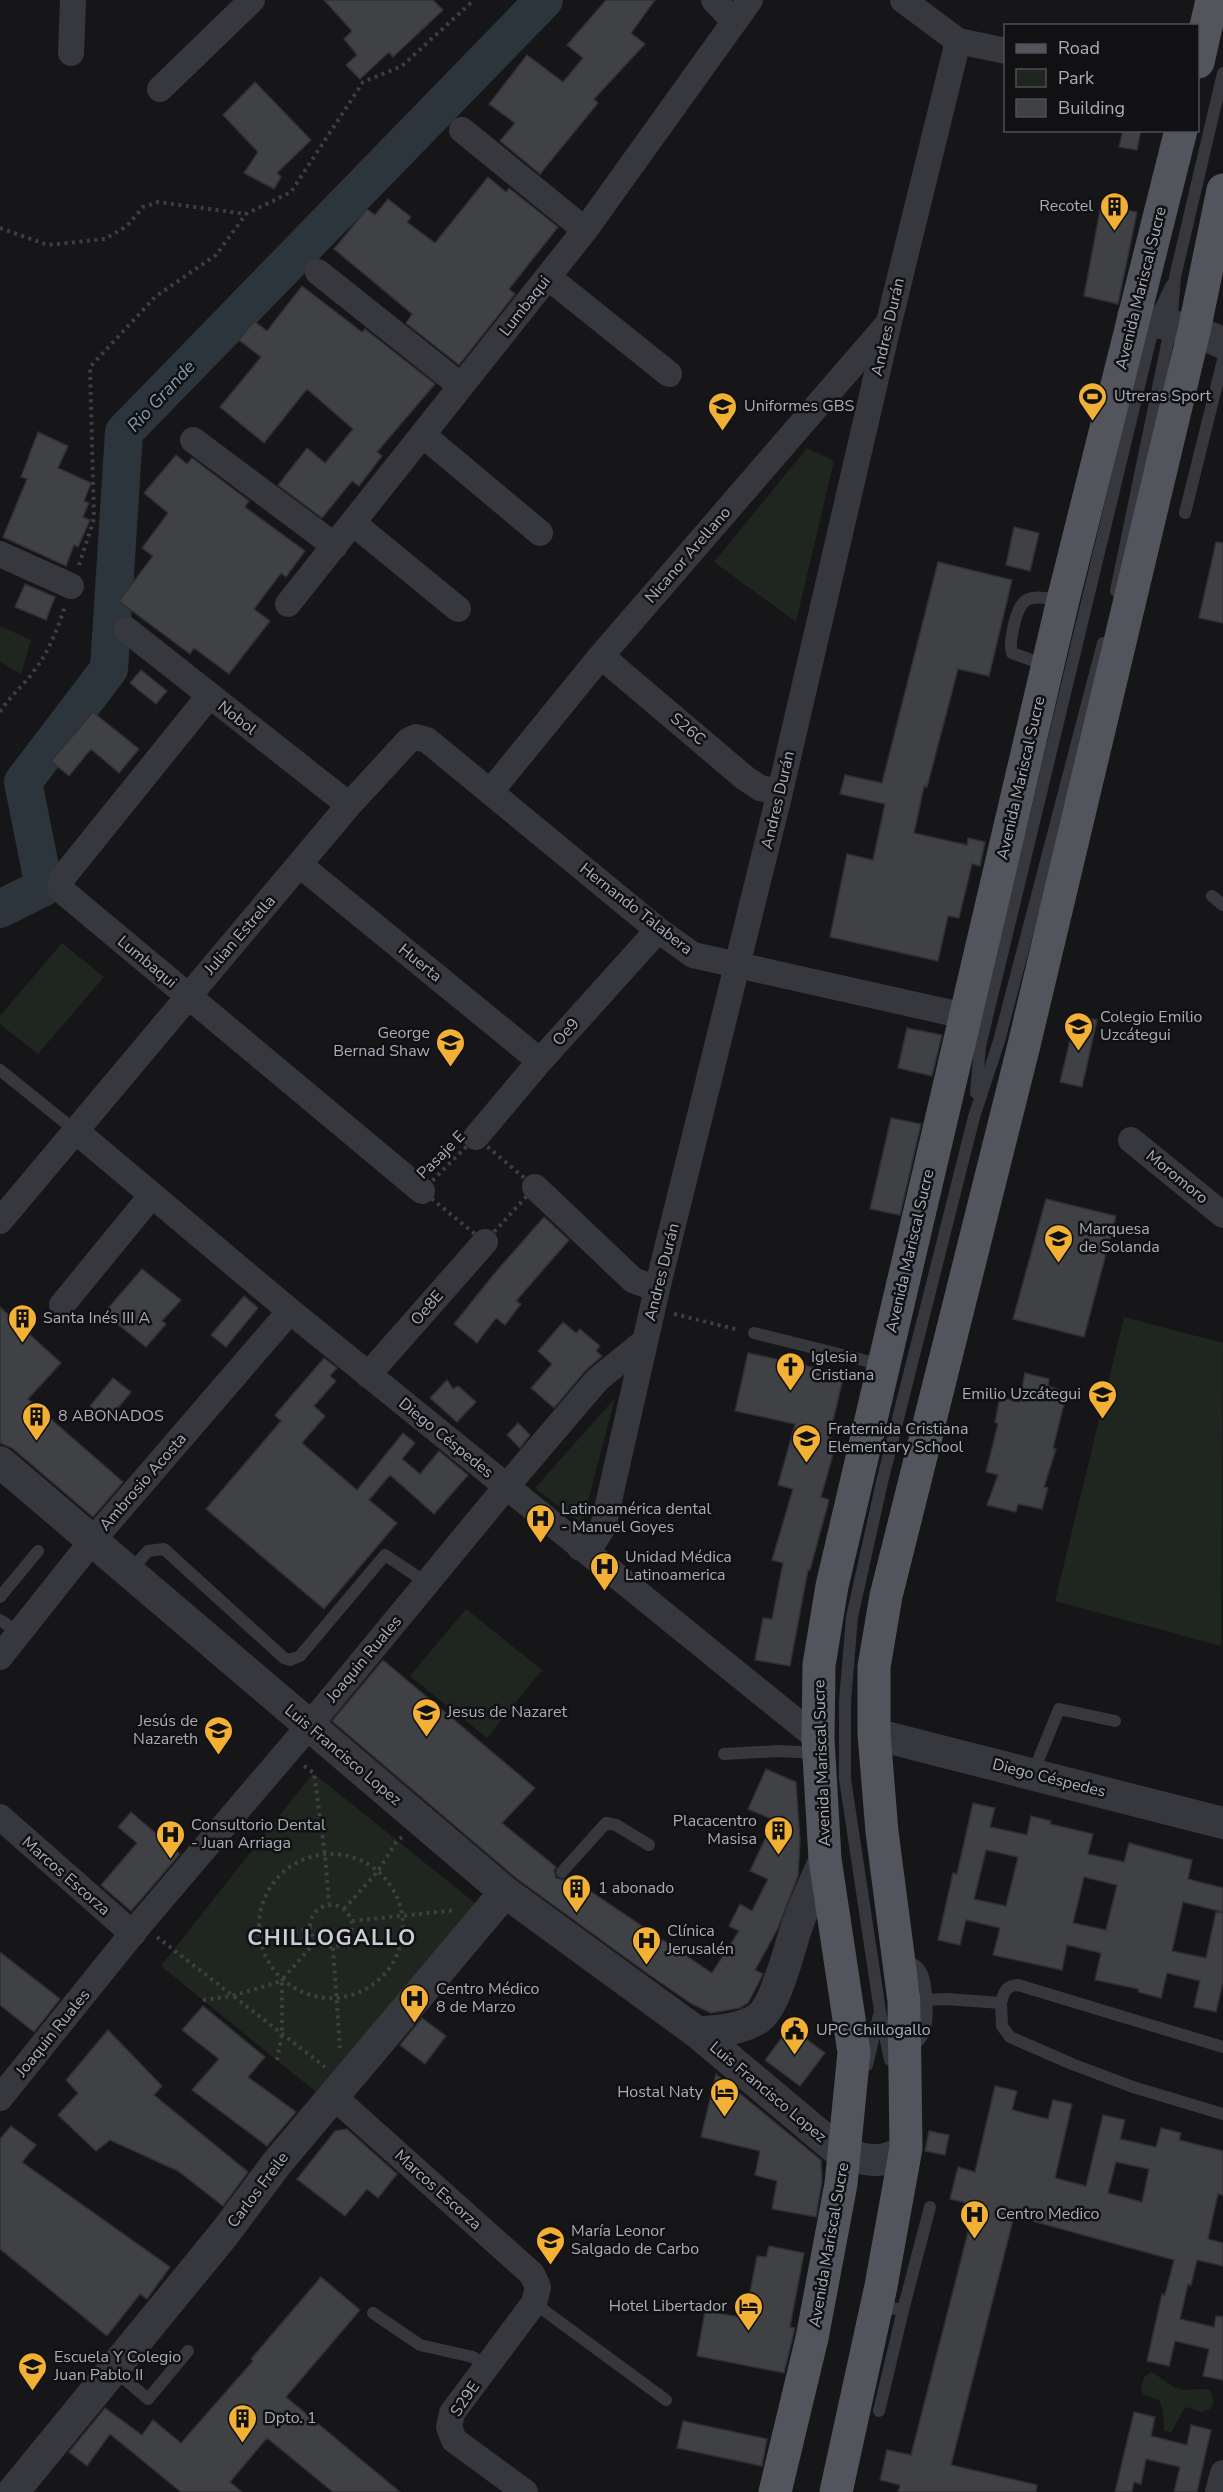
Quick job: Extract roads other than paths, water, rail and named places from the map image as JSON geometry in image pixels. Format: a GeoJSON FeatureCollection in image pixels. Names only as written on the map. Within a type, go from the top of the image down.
{"type":"FeatureCollection","features":[{"type":"Feature","properties":{"kind":"main road"},"geometry":{"type":"LineString","coordinates":[[1199,54],[1212,0]]}},
{"type":"Feature","properties":{"kind":"main road","name":"Avenida Mariscal Sucre"},"geometry":{"type":"LineString","coordinates":[[836,2492],[894,2288],[900,1959],[882,1832],[874,1734],[874,1667],[886,1596],[1024,1045],[1175,327],[1181,132]]}},
{"type":"Feature","properties":{"kind":"main road","name":"Avenida Mariscal Sucre"},"geometry":{"type":"LineString","coordinates":[[776,2492],[812,2338],[843,2169],[854,2052],[825,1859],[819,1746],[819,1665],[830,1597],[1064,600],[1175,327],[1223,190]]}},
{"type":"Feature","properties":{"kind":"main road"},"geometry":{"type":"LineString","coordinates":[[799,2492],[843,2347],[851,2241],[843,2169]]}},
{"type":"Feature","properties":{"kind":"street"},"geometry":{"type":"LineString","coordinates":[[71,53],[73,0]]}},
{"type":"Feature","properties":{"kind":"street"},"geometry":{"type":"LineString","coordinates":[[160,89],[252,0]]}},
{"type":"Feature","properties":{"kind":"street"},"geometry":{"type":"LineString","coordinates":[[714,0],[734,21]]}},
{"type":"Feature","properties":{"kind":"street","name":"Lumbaqui"},"geometry":{"type":"LineString","coordinates":[[288,604],[585,230],[750,0]]}},
{"type":"Feature","properties":{"kind":"street"},"geometry":{"type":"LineString","coordinates":[[903,0],[958,41],[1004,51]]}},
{"type":"Feature","properties":{"kind":"street","name":"Andres Durán"},"geometry":{"type":"LineString","coordinates":[[580,1548],[595,1540],[603,1527],[655,1299],[780,792],[889,322],[958,41]]}},
{"type":"Feature","properties":{"kind":"street"},"geometry":{"type":"LineString","coordinates":[[462,129],[585,230]]}},
{"type":"Feature","properties":{"kind":"street"},"geometry":{"type":"LineString","coordinates":[[318,272],[461,386]]}},
{"type":"Feature","properties":{"kind":"street"},"geometry":{"type":"LineString","coordinates":[[548,277],[669,374]]}},
{"type":"Feature","properties":{"kind":"street","name":"Nicanor Arellano"},"geometry":{"type":"LineString","coordinates":[[490,791],[601,656],[889,322]]}},
{"type":"Feature","properties":{"kind":"street"},"geometry":{"type":"LineString","coordinates":[[423,435],[540,532]]}},
{"type":"Feature","properties":{"kind":"street"},"geometry":{"type":"LineString","coordinates":[[193,440],[334,546]]}},
{"type":"Feature","properties":{"kind":"street"},"geometry":{"type":"LineString","coordinates":[[353,523],[458,609]]}},
{"type":"Feature","properties":{"kind":"street"},"geometry":{"type":"LineString","coordinates":[[0,554],[71,586]]}},
{"type":"Feature","properties":{"kind":"street","name":"Nobol"},"geometry":{"type":"LineString","coordinates":[[127,630],[349,806]]}},
{"type":"Feature","properties":{"kind":"street","name":"S26C"},"geometry":{"type":"LineString","coordinates":[[601,656],[745,778],[760,788],[780,792]]}},
{"type":"Feature","properties":{"kind":"street","name":"Lumbaqui"},"geometry":{"type":"LineString","coordinates":[[208,696],[63,877],[60,887],[422,1191]]}},
{"type":"Feature","properties":{"kind":"street","name":"Hernando Talabera"},"geometry":{"type":"LineString","coordinates":[[416,737],[427,740],[658,930],[693,955],[965,1016]]}},
{"type":"Feature","properties":{"kind":"street","name":"Julian Estrella"},"geometry":{"type":"LineString","coordinates":[[0,1221],[349,806],[408,741],[416,737]]}},
{"type":"Feature","properties":{"kind":"street","name":"Huerta"},"geometry":{"type":"LineString","coordinates":[[300,865],[540,1061]]}},
{"type":"Feature","properties":{"kind":"street","name":"Oe9"},"geometry":{"type":"LineString","coordinates":[[476,1137],[540,1061],[658,930]]}},
{"type":"Feature","properties":{"kind":"street","name":"Diego Céspedes"},"geometry":{"type":"LineString","coordinates":[[77,1132],[290,1311],[819,1746]]}},
{"type":"Feature","properties":{"kind":"street","name":"Moromoro"},"geometry":{"type":"LineString","coordinates":[[1131,1140],[1223,1215]]}},
{"type":"Feature","properties":{"kind":"street"},"geometry":{"type":"LineString","coordinates":[[535,1187],[655,1299]]}},
{"type":"Feature","properties":{"kind":"street"},"geometry":{"type":"LineString","coordinates":[[62,1305],[152,1195]]}},
{"type":"Feature","properties":{"kind":"street","name":"Oe8E"},"geometry":{"type":"LineString","coordinates":[[368,1375],[485,1242]]}},
{"type":"Feature","properties":{"kind":"street","name":"Ambrosio Acosta"},"geometry":{"type":"LineString","coordinates":[[0,1657],[9,1627],[92,1541],[290,1311]]}},
{"type":"Feature","properties":{"kind":"street","name":"Joaquin Ruales"},"geometry":{"type":"LineString","coordinates":[[0,2098],[136,1929],[309,1726],[597,1380],[645,1341]]}},
{"type":"Feature","properties":{"kind":"street","name":"Luis Francisco Lopez"},"geometry":{"type":"LineString","coordinates":[[0,1462],[515,1903],[698,2033],[843,2169],[878,2161],[896,2151]]}},
{"type":"Feature","properties":{"kind":"street","name":"Diego Céspedes"},"geometry":{"type":"LineString","coordinates":[[874,1734],[1223,1823]]}},
{"type":"Feature","properties":{"kind":"street","name":"Marcos Escorza"},"geometry":{"type":"LineString","coordinates":[[0,1817],[136,1929]]}},
{"type":"Feature","properties":{"kind":"street","name":"Luis Francisco Lopez"},"geometry":{"type":"LineString","coordinates":[[698,2033],[748,2024],[762,2015],[774,1993],[798,1922],[825,1859]]}},
{"type":"Feature","properties":{"kind":"street","name":"Carlos Freile"},"geometry":{"type":"LineString","coordinates":[[13,2492],[217,2243],[277,2163],[342,2083],[515,1903]]}},
{"type":"Feature","properties":{"kind":"street","name":"Marcos Escorza"},"geometry":{"type":"LineString","coordinates":[[342,2083],[532,2274],[536,2295]]}},
{"type":"Feature","properties":{"kind":"street","name":"S29E"},"geometry":{"type":"LineString","coordinates":[[525,2492],[454,2440],[448,2427],[452,2413],[487,2367],[536,2295]]}},
{"type":"Feature","properties":{"kind":"street"},"geometry":{"type":"LineString","coordinates":[[1218,2492],[1223,2473]]}},
{"type":"Feature","properties":{"kind":"lane"},"geometry":{"type":"LineString","coordinates":[[1113,605],[1175,327],[1175,277],[1223,73]]}},
{"type":"Feature","properties":{"kind":"lane"},"geometry":{"type":"LineString","coordinates":[[974,1117],[980,1046],[1175,327]]}},
{"type":"Feature","properties":{"kind":"lane"},"geometry":{"type":"LineString","coordinates":[[1185,513],[1223,360]]}},
{"type":"Feature","properties":{"kind":"lane"},"geometry":{"type":"LineString","coordinates":[[1048,666],[1012,653],[1010,644],[1018,608],[1037,596],[1064,600]]}},
{"type":"Feature","properties":{"kind":"lane"},"geometry":{"type":"LineString","coordinates":[[900,1959],[913,1963],[922,1972],[927,2022],[923,2035],[898,2065],[890,2052],[880,2011],[845,1779],[845,1701],[852,1617],[882,1482],[974,1117],[999,1041],[1105,636]]}},
{"type":"Feature","properties":{"kind":"lane"},"geometry":{"type":"LineString","coordinates":[[1212,896],[1223,905]]}},
{"type":"Feature","properties":{"kind":"lane"},"geometry":{"type":"LineString","coordinates":[[0,1070],[77,1132]]}},
{"type":"Feature","properties":{"kind":"lane"},"geometry":{"type":"LineString","coordinates":[[754,1333],[883,1365]]}},
{"type":"Feature","properties":{"kind":"lane"},"geometry":{"type":"LineString","coordinates":[[129,1573],[148,1551],[164,1549],[284,1658],[290,1660],[300,1656],[385,1555],[427,1583]]}},
{"type":"Feature","properties":{"kind":"lane"},"geometry":{"type":"LineString","coordinates":[[0,1596],[38,1551]]}},
{"type":"Feature","properties":{"kind":"lane"},"geometry":{"type":"LineString","coordinates":[[1033,1774],[1059,1709],[1115,1721]]}},
{"type":"Feature","properties":{"kind":"lane"},"geometry":{"type":"LineString","coordinates":[[724,1754],[819,1746]]}},
{"type":"Feature","properties":{"kind":"lane"},"geometry":{"type":"LineString","coordinates":[[562,1872],[606,1823],[616,1825],[649,1845]]}},
{"type":"Feature","properties":{"kind":"lane"},"geometry":{"type":"LineString","coordinates":[[1223,2047],[1018,1985],[1010,1986],[1005,1990],[1001,2003],[1002,2026],[1010,2037],[1133,2087],[1223,2114]]}},
{"type":"Feature","properties":{"kind":"lane"},"geometry":{"type":"LineString","coordinates":[[926,2000],[1001,2003]]}},
{"type":"Feature","properties":{"kind":"lane"},"geometry":{"type":"LineString","coordinates":[[843,2169],[880,2011]]}},
{"type":"Feature","properties":{"kind":"lane"},"geometry":{"type":"LineString","coordinates":[[877,2236],[896,2151]]}},
{"type":"Feature","properties":{"kind":"lane"},"geometry":{"type":"LineString","coordinates":[[879,2411],[894,2288],[930,2207]]}},
{"type":"Feature","properties":{"kind":"lane","name":"Marcos Escorza"},"geometry":{"type":"LineString","coordinates":[[536,2295],[666,2400]]}},
{"type":"Feature","properties":{"kind":"lane"},"geometry":{"type":"LineString","coordinates":[[373,2313],[420,2345],[473,2357],[487,2367]]}},
{"type":"Feature","properties":{"kind":"lane"},"geometry":{"type":"LineString","coordinates":[[823,2492],[843,2347]]}},
{"type":"Feature","properties":{"kind":"lane"},"geometry":{"type":"LineString","coordinates":[[114,2370],[148,2399],[188,2350]]}},
{"type":"Feature","properties":{"kind":"waterway","name":"Rio Grande"},"geometry":{"type":"LineString","coordinates":[[0,909],[44,887],[23,782],[109,669],[124,432],[544,0]]}},
{"type":"Feature","properties":{"kind":"place","name":"Recotel"},"geometry":{"type":"Point","coordinates":[1114,232]}},
{"type":"Feature","properties":{"kind":"place","name":"Utreras Sport"},"geometry":{"type":"Point","coordinates":[1093,422]}},
{"type":"Feature","properties":{"kind":"place","name":"Uniformes GBS"},"geometry":{"type":"Point","coordinates":[723,432]}},
{"type":"Feature","properties":{"kind":"place","name":"Colegio Emilio Uzcátegui"},"geometry":{"type":"Point","coordinates":[1079,1052]}},
{"type":"Feature","properties":{"kind":"place","name":"George Bernad Shaw"},"geometry":{"type":"Point","coordinates":[451,1068]}},
{"type":"Feature","properties":{"kind":"place","name":"Marquesa de Solanda"},"geometry":{"type":"Point","coordinates":[1058,1264]}},
{"type":"Feature","properties":{"kind":"place","name":"Santa Inés III A"},"geometry":{"type":"Point","coordinates":[22,1344]}},
{"type":"Feature","properties":{"kind":"place","name":"Iglesia Cristiana"},"geometry":{"type":"Point","coordinates":[790,1392]}},
{"type":"Feature","properties":{"kind":"place","name":"Emilio Uzcátegui"},"geometry":{"type":"Point","coordinates":[1102,1420]}},
{"type":"Feature","properties":{"kind":"place","name":"8 ABONADOS"},"geometry":{"type":"Point","coordinates":[37,1442]}},
{"type":"Feature","properties":{"kind":"place","name":"Fraternida Cristiana Elementary School"},"geometry":{"type":"Point","coordinates":[807,1464]}},
{"type":"Feature","properties":{"kind":"place","name":"Latinoamérica dental - Manuel Goyes"},"geometry":{"type":"Point","coordinates":[540,1544]}},
{"type":"Feature","properties":{"kind":"place","name":"Unidad Médica Latinoamerica"},"geometry":{"type":"Point","coordinates":[604,1592]}},
{"type":"Feature","properties":{"kind":"place","name":"Jesus de Nazaret"},"geometry":{"type":"Point","coordinates":[426,1738]}},
{"type":"Feature","properties":{"kind":"place","name":"Jesús de Nazareth"},"geometry":{"type":"Point","coordinates":[219,1756]}},
{"type":"Feature","properties":{"kind":"place","name":"Placacentro Masisa"},"geometry":{"type":"Point","coordinates":[778,1856]}},
{"type":"Feature","properties":{"kind":"place","name":"Consultorio Dental - Juan Arriaga"},"geometry":{"type":"Point","coordinates":[170,1860]}},
{"type":"Feature","properties":{"kind":"place","name":"1 abonado"},"geometry":{"type":"Point","coordinates":[577,1914]}},
{"type":"Feature","properties":{"kind":"place","name":"Clínica Jerusalén"},"geometry":{"type":"Point","coordinates":[646,1966]}},
{"type":"Feature","properties":{"kind":"place","name":"Centro Médico 8 de Marzo"},"geometry":{"type":"Point","coordinates":[415,2024]}},
{"type":"Feature","properties":{"kind":"place","name":"UPC Chillogallo"},"geometry":{"type":"Point","coordinates":[795,2056]}},
{"type":"Feature","properties":{"kind":"place","name":"Hostal Naty"},"geometry":{"type":"Point","coordinates":[724,2118]}},
{"type":"Feature","properties":{"kind":"place","name":"Centro Medico"},"geometry":{"type":"Point","coordinates":[975,2240]}},
{"type":"Feature","properties":{"kind":"place","name":"María Leonor Salgado de Carbo"},"geometry":{"type":"Point","coordinates":[550,2266]}},
{"type":"Feature","properties":{"kind":"place","name":"Hotel Libertador"},"geometry":{"type":"Point","coordinates":[748,2332]}},
{"type":"Feature","properties":{"kind":"place","name":"Escuela Y Colegio Juan Pablo II"},"geometry":{"type":"Point","coordinates":[33,2392]}},
{"type":"Feature","properties":{"kind":"place","name":"Dpto. 1"},"geometry":{"type":"Point","coordinates":[243,2444]}},
{"type":"Feature","properties":{"kind":"district","name":"CHILLOGALLO"},"geometry":{"type":"Point","coordinates":[332,1938]}}]}
